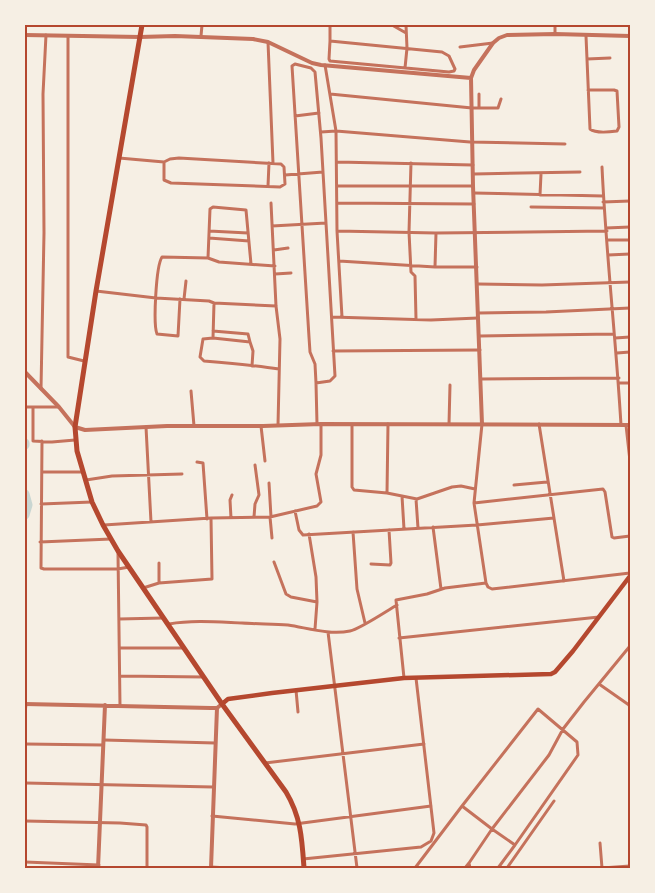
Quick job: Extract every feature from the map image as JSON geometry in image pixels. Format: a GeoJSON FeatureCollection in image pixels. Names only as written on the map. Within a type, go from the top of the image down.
{"type":"FeatureCollection","features":[{"type":"Feature","properties":{"kind":"highway"},"geometry":{"type":"LineString","coordinates":[[142,25],[84,361],[75,440],[92,502],[103,525],[128,567],[204,677],[219,706],[265,763],[294,806],[300,823],[304,868]]}},
{"type":"Feature","properties":{"kind":"main road"},"geometry":{"type":"LineString","coordinates":[[219,706],[228,699],[404,678],[551,674],[559,668],[630,575]]}},
{"type":"Feature","properties":{"kind":"street"},"geometry":{"type":"LineString","coordinates":[[201,36],[202,25]]}},
{"type":"Feature","properties":{"kind":"street"},"geometry":{"type":"LineString","coordinates":[[330,25],[329,59],[330,61],[449,72],[454,71],[455,68],[452,60],[444,52],[330,41]]}},
{"type":"Feature","properties":{"kind":"street"},"geometry":{"type":"LineString","coordinates":[[392,25],[406,29],[405,68]]}},
{"type":"Feature","properties":{"kind":"street"},"geometry":{"type":"LineString","coordinates":[[554,34],[555,25]]}},
{"type":"Feature","properties":{"kind":"street"},"geometry":{"type":"LineString","coordinates":[[25,35],[201,36],[253,39],[268,42],[312,63],[471,77]]}},
{"type":"Feature","properties":{"kind":"street"},"geometry":{"type":"LineString","coordinates":[[41,388],[44,233],[42,153],[46,35]]}},
{"type":"Feature","properties":{"kind":"street"},"geometry":{"type":"LineString","coordinates":[[630,36],[507,35],[493,43],[471,77],[482,424],[474,503],[486,583],[488,587],[492,588],[630,575]]}},
{"type":"Feature","properties":{"kind":"street"},"geometry":{"type":"LineString","coordinates":[[68,36],[68,357],[84,361]]}},
{"type":"Feature","properties":{"kind":"street"},"geometry":{"type":"LineString","coordinates":[[586,36],[588,90],[591,130],[602,132],[617,131],[619,127],[617,91],[588,90]]}},
{"type":"Feature","properties":{"kind":"street"},"geometry":{"type":"LineString","coordinates":[[268,42],[271,163],[268,186]]}},
{"type":"Feature","properties":{"kind":"street"},"geometry":{"type":"LineString","coordinates":[[460,47],[493,43]]}},
{"type":"Feature","properties":{"kind":"street"},"geometry":{"type":"LineString","coordinates":[[587,59],[610,58]]}},
{"type":"Feature","properties":{"kind":"street"},"geometry":{"type":"LineString","coordinates":[[103,525],[209,518],[271,517],[317,506],[322,502],[316,477],[316,468],[321,455],[316,382],[315,362],[310,352],[309,337],[292,66],[295,64],[311,68],[314,72],[321,132],[334,378],[330,381],[316,382]]}},
{"type":"Feature","properties":{"kind":"street"},"geometry":{"type":"LineString","coordinates":[[325,65],[336,131],[337,231],[342,317]]}},
{"type":"Feature","properties":{"kind":"street"},"geometry":{"type":"LineString","coordinates":[[330,94],[472,108],[498,108],[501,99]]}},
{"type":"Feature","properties":{"kind":"street"},"geometry":{"type":"LineString","coordinates":[[479,94],[479,108]]}},
{"type":"Feature","properties":{"kind":"street"},"geometry":{"type":"LineString","coordinates":[[295,116],[319,113]]}},
{"type":"Feature","properties":{"kind":"street"},"geometry":{"type":"LineString","coordinates":[[321,132],[336,131],[472,142],[565,144]]}},
{"type":"Feature","properties":{"kind":"street"},"geometry":{"type":"LineString","coordinates":[[119,158],[164,162],[179,158],[271,163],[283,165],[285,184],[283,186],[268,186],[171,183],[164,180],[164,162]]}},
{"type":"Feature","properties":{"kind":"street"},"geometry":{"type":"LineString","coordinates":[[337,162],[473,164]]}},
{"type":"Feature","properties":{"kind":"street"},"geometry":{"type":"LineString","coordinates":[[411,162],[409,232],[416,318]]}},
{"type":"Feature","properties":{"kind":"street"},"geometry":{"type":"LineString","coordinates":[[602,167],[609,284],[619,383],[630,461]]}},
{"type":"Feature","properties":{"kind":"street"},"geometry":{"type":"LineString","coordinates":[[285,175],[323,172]]}},
{"type":"Feature","properties":{"kind":"street"},"geometry":{"type":"LineString","coordinates":[[474,174],[580,172]]}},
{"type":"Feature","properties":{"kind":"street"},"geometry":{"type":"LineString","coordinates":[[540,195],[541,174]]}},
{"type":"Feature","properties":{"kind":"street"},"geometry":{"type":"LineString","coordinates":[[337,186],[473,186]]}},
{"type":"Feature","properties":{"kind":"street"},"geometry":{"type":"LineString","coordinates":[[474,194],[603,196]]}},
{"type":"Feature","properties":{"kind":"street"},"geometry":{"type":"LineString","coordinates":[[603,202],[630,201]]}},
{"type":"Feature","properties":{"kind":"street"},"geometry":{"type":"LineString","coordinates":[[271,203],[276,306],[280,339],[278,425]]}},
{"type":"Feature","properties":{"kind":"street"},"geometry":{"type":"LineString","coordinates":[[337,203],[474,204]]}},
{"type":"Feature","properties":{"kind":"street"},"geometry":{"type":"LineString","coordinates":[[208,258],[210,212],[213,207],[246,210],[251,264]]}},
{"type":"Feature","properties":{"kind":"street"},"geometry":{"type":"LineString","coordinates":[[531,207],[604,208]]}},
{"type":"Feature","properties":{"kind":"street"},"geometry":{"type":"LineString","coordinates":[[272,226],[326,223]]}},
{"type":"Feature","properties":{"kind":"street"},"geometry":{"type":"LineString","coordinates":[[337,231],[436,233],[630,227]]}},
{"type":"Feature","properties":{"kind":"street"},"geometry":{"type":"LineString","coordinates":[[210,231],[248,233]]}},
{"type":"Feature","properties":{"kind":"street"},"geometry":{"type":"LineString","coordinates":[[435,268],[436,233]]}},
{"type":"Feature","properties":{"kind":"street"},"geometry":{"type":"LineString","coordinates":[[209,238],[249,241]]}},
{"type":"Feature","properties":{"kind":"street"},"geometry":{"type":"LineString","coordinates":[[607,240],[630,240]]}},
{"type":"Feature","properties":{"kind":"street"},"geometry":{"type":"LineString","coordinates":[[274,250],[288,248]]}},
{"type":"Feature","properties":{"kind":"street"},"geometry":{"type":"LineString","coordinates":[[608,255],[630,254]]}},
{"type":"Feature","properties":{"kind":"street"},"geometry":{"type":"LineString","coordinates":[[186,281],[178,334],[176,336],[164,336],[156,333],[156,298],[161,258],[208,258],[219,262],[274,266]]}},
{"type":"Feature","properties":{"kind":"street"},"geometry":{"type":"LineString","coordinates":[[339,261],[435,268],[477,267]]}},
{"type":"Feature","properties":{"kind":"street"},"geometry":{"type":"LineString","coordinates":[[275,274],[291,273]]}},
{"type":"Feature","properties":{"kind":"street"},"geometry":{"type":"LineString","coordinates":[[478,284],[609,284],[630,282]]}},
{"type":"Feature","properties":{"kind":"street"},"geometry":{"type":"LineString","coordinates":[[96,291],[156,298],[203,300],[214,303],[276,306]]}},
{"type":"Feature","properties":{"kind":"street"},"geometry":{"type":"LineString","coordinates":[[213,338],[214,303]]}},
{"type":"Feature","properties":{"kind":"street"},"geometry":{"type":"LineString","coordinates":[[479,313],[630,308]]}},
{"type":"Feature","properties":{"kind":"street"},"geometry":{"type":"LineString","coordinates":[[332,317],[416,318],[431,320],[479,318]]}},
{"type":"Feature","properties":{"kind":"street"},"geometry":{"type":"LineString","coordinates":[[213,331],[248,334],[254,351],[252,366]]}},
{"type":"Feature","properties":{"kind":"street"},"geometry":{"type":"LineString","coordinates":[[480,336],[614,336],[630,338]]}},
{"type":"Feature","properties":{"kind":"street"},"geometry":{"type":"LineString","coordinates":[[250,342],[213,338],[203,339],[200,357],[202,359],[279,369]]}},
{"type":"Feature","properties":{"kind":"street"},"geometry":{"type":"LineString","coordinates":[[333,351],[480,350]]}},
{"type":"Feature","properties":{"kind":"street"},"geometry":{"type":"LineString","coordinates":[[616,353],[630,352]]}},
{"type":"Feature","properties":{"kind":"street"},"geometry":{"type":"LineString","coordinates":[[25,372],[59,407],[75,427],[90,430],[146,427],[319,424],[626,425]]}},
{"type":"Feature","properties":{"kind":"street"},"geometry":{"type":"LineString","coordinates":[[481,379],[619,378]]}},
{"type":"Feature","properties":{"kind":"street"},"geometry":{"type":"LineString","coordinates":[[619,383],[630,383]]}},
{"type":"Feature","properties":{"kind":"street"},"geometry":{"type":"LineString","coordinates":[[449,424],[450,385]]}},
{"type":"Feature","properties":{"kind":"street"},"geometry":{"type":"LineString","coordinates":[[191,391],[194,426]]}},
{"type":"Feature","properties":{"kind":"street"},"geometry":{"type":"LineString","coordinates":[[25,407],[59,407]]}},
{"type":"Feature","properties":{"kind":"street"},"geometry":{"type":"LineString","coordinates":[[33,408],[32,440],[42,442],[75,440]]}},
{"type":"Feature","properties":{"kind":"street"},"geometry":{"type":"LineString","coordinates":[[387,493],[388,424]]}},
{"type":"Feature","properties":{"kind":"street"},"geometry":{"type":"LineString","coordinates":[[539,424],[564,581]]}},
{"type":"Feature","properties":{"kind":"street"},"geometry":{"type":"LineString","coordinates":[[352,425],[352,488],[416,499],[452,487],[462,486],[475,489]]}},
{"type":"Feature","properties":{"kind":"street"},"geometry":{"type":"LineString","coordinates":[[261,426],[264,461]]}},
{"type":"Feature","properties":{"kind":"street"},"geometry":{"type":"LineString","coordinates":[[146,427],[151,522]]}},
{"type":"Feature","properties":{"kind":"street"},"geometry":{"type":"LineString","coordinates":[[42,442],[40,567],[42,569],[118,569],[128,567]]}},
{"type":"Feature","properties":{"kind":"street"},"geometry":{"type":"LineString","coordinates":[[143,588],[159,583],[212,579],[204,463],[197,462]]}},
{"type":"Feature","properties":{"kind":"street"},"geometry":{"type":"LineString","coordinates":[[254,517],[255,504],[259,495],[255,465]]}},
{"type":"Feature","properties":{"kind":"street"},"geometry":{"type":"LineString","coordinates":[[42,472],[83,472]]}},
{"type":"Feature","properties":{"kind":"street"},"geometry":{"type":"LineString","coordinates":[[85,480],[112,476],[182,474]]}},
{"type":"Feature","properties":{"kind":"street"},"geometry":{"type":"LineString","coordinates":[[514,485],[547,482]]}},
{"type":"Feature","properties":{"kind":"street"},"geometry":{"type":"LineString","coordinates":[[269,483],[272,538]]}},
{"type":"Feature","properties":{"kind":"street"},"geometry":{"type":"LineString","coordinates":[[474,503],[604,490],[612,537],[630,536]]}},
{"type":"Feature","properties":{"kind":"street"},"geometry":{"type":"LineString","coordinates":[[232,495],[230,500],[232,518]]}},
{"type":"Feature","properties":{"kind":"street"},"geometry":{"type":"LineString","coordinates":[[402,496],[404,529]]}},
{"type":"Feature","properties":{"kind":"street"},"geometry":{"type":"LineString","coordinates":[[416,499],[418,528]]}},
{"type":"Feature","properties":{"kind":"street"},"geometry":{"type":"LineString","coordinates":[[41,504],[92,502]]}},
{"type":"Feature","properties":{"kind":"street"},"geometry":{"type":"LineString","coordinates":[[295,511],[300,533],[309,534],[477,525],[554,518]]}},
{"type":"Feature","properties":{"kind":"street"},"geometry":{"type":"LineString","coordinates":[[433,527],[441,589]]}},
{"type":"Feature","properties":{"kind":"street"},"geometry":{"type":"LineString","coordinates":[[371,564],[390,565],[389,530]]}},
{"type":"Feature","properties":{"kind":"street"},"geometry":{"type":"LineString","coordinates":[[353,532],[357,588],[365,623]]}},
{"type":"Feature","properties":{"kind":"street"},"geometry":{"type":"LineString","coordinates":[[309,534],[316,577],[317,602],[314,629]]}},
{"type":"Feature","properties":{"kind":"street"},"geometry":{"type":"LineString","coordinates":[[40,542],[112,539]]}},
{"type":"Feature","properties":{"kind":"street"},"geometry":{"type":"LineString","coordinates":[[118,550],[120,706]]}},
{"type":"Feature","properties":{"kind":"street"},"geometry":{"type":"LineString","coordinates":[[274,562],[286,594],[291,597],[317,602]]}},
{"type":"Feature","properties":{"kind":"street"},"geometry":{"type":"LineString","coordinates":[[159,563],[159,583]]}},
{"type":"Feature","properties":{"kind":"street"},"geometry":{"type":"LineString","coordinates":[[404,678],[396,600],[427,594],[441,589],[486,583]]}},
{"type":"Feature","properties":{"kind":"street"},"geometry":{"type":"LineString","coordinates":[[169,624],[207,622],[287,625],[328,632],[349,632],[358,629],[396,605]]}},
{"type":"Feature","properties":{"kind":"street"},"geometry":{"type":"LineString","coordinates":[[399,638],[599,617]]}},
{"type":"Feature","properties":{"kind":"street"},"geometry":{"type":"LineString","coordinates":[[119,620],[163,618]]}},
{"type":"Feature","properties":{"kind":"street"},"geometry":{"type":"LineString","coordinates":[[328,632],[357,868]]}},
{"type":"Feature","properties":{"kind":"street"},"geometry":{"type":"LineString","coordinates":[[465,868],[469,866],[492,829],[549,755],[563,729],[630,646]]}},
{"type":"Feature","properties":{"kind":"street"},"geometry":{"type":"LineString","coordinates":[[120,648],[185,648]]}},
{"type":"Feature","properties":{"kind":"street"},"geometry":{"type":"LineString","coordinates":[[120,676],[204,677]]}},
{"type":"Feature","properties":{"kind":"street"},"geometry":{"type":"LineString","coordinates":[[303,859],[421,847],[431,841],[434,833],[416,678]]}},
{"type":"Feature","properties":{"kind":"street"},"geometry":{"type":"LineString","coordinates":[[599,684],[629,706]]}},
{"type":"Feature","properties":{"kind":"street"},"geometry":{"type":"LineString","coordinates":[[296,690],[298,712]]}},
{"type":"Feature","properties":{"kind":"street"},"geometry":{"type":"LineString","coordinates":[[25,713],[25,704],[219,706],[215,743],[211,868],[228,868]]}},
{"type":"Feature","properties":{"kind":"street"},"geometry":{"type":"LineString","coordinates":[[25,862],[98,867],[105,705]]}},
{"type":"Feature","properties":{"kind":"street"},"geometry":{"type":"LineString","coordinates":[[415,868],[537,710],[577,742],[578,755],[498,868]]}},
{"type":"Feature","properties":{"kind":"street"},"geometry":{"type":"LineString","coordinates":[[25,744],[104,742],[215,743]]}},
{"type":"Feature","properties":{"kind":"street"},"geometry":{"type":"LineString","coordinates":[[265,763],[424,744]]}},
{"type":"Feature","properties":{"kind":"street"},"geometry":{"type":"LineString","coordinates":[[25,783],[213,787]]}},
{"type":"Feature","properties":{"kind":"street"},"geometry":{"type":"LineString","coordinates":[[507,868],[554,801]]}},
{"type":"Feature","properties":{"kind":"street"},"geometry":{"type":"LineString","coordinates":[[212,816],[254,821],[300,823],[431,806]]}},
{"type":"Feature","properties":{"kind":"street"},"geometry":{"type":"LineString","coordinates":[[462,806],[515,845]]}},
{"type":"Feature","properties":{"kind":"street"},"geometry":{"type":"LineString","coordinates":[[25,822],[140,824],[147,826],[147,868]]}},
{"type":"Feature","properties":{"kind":"street"},"geometry":{"type":"LineString","coordinates":[[600,843],[602,868],[630,866]]}},
{"type":"Feature","properties":{"kind":"waterway"},"geometry":{"type":"LineString","coordinates":[[25,494],[28,505],[25,515]]}}]}
